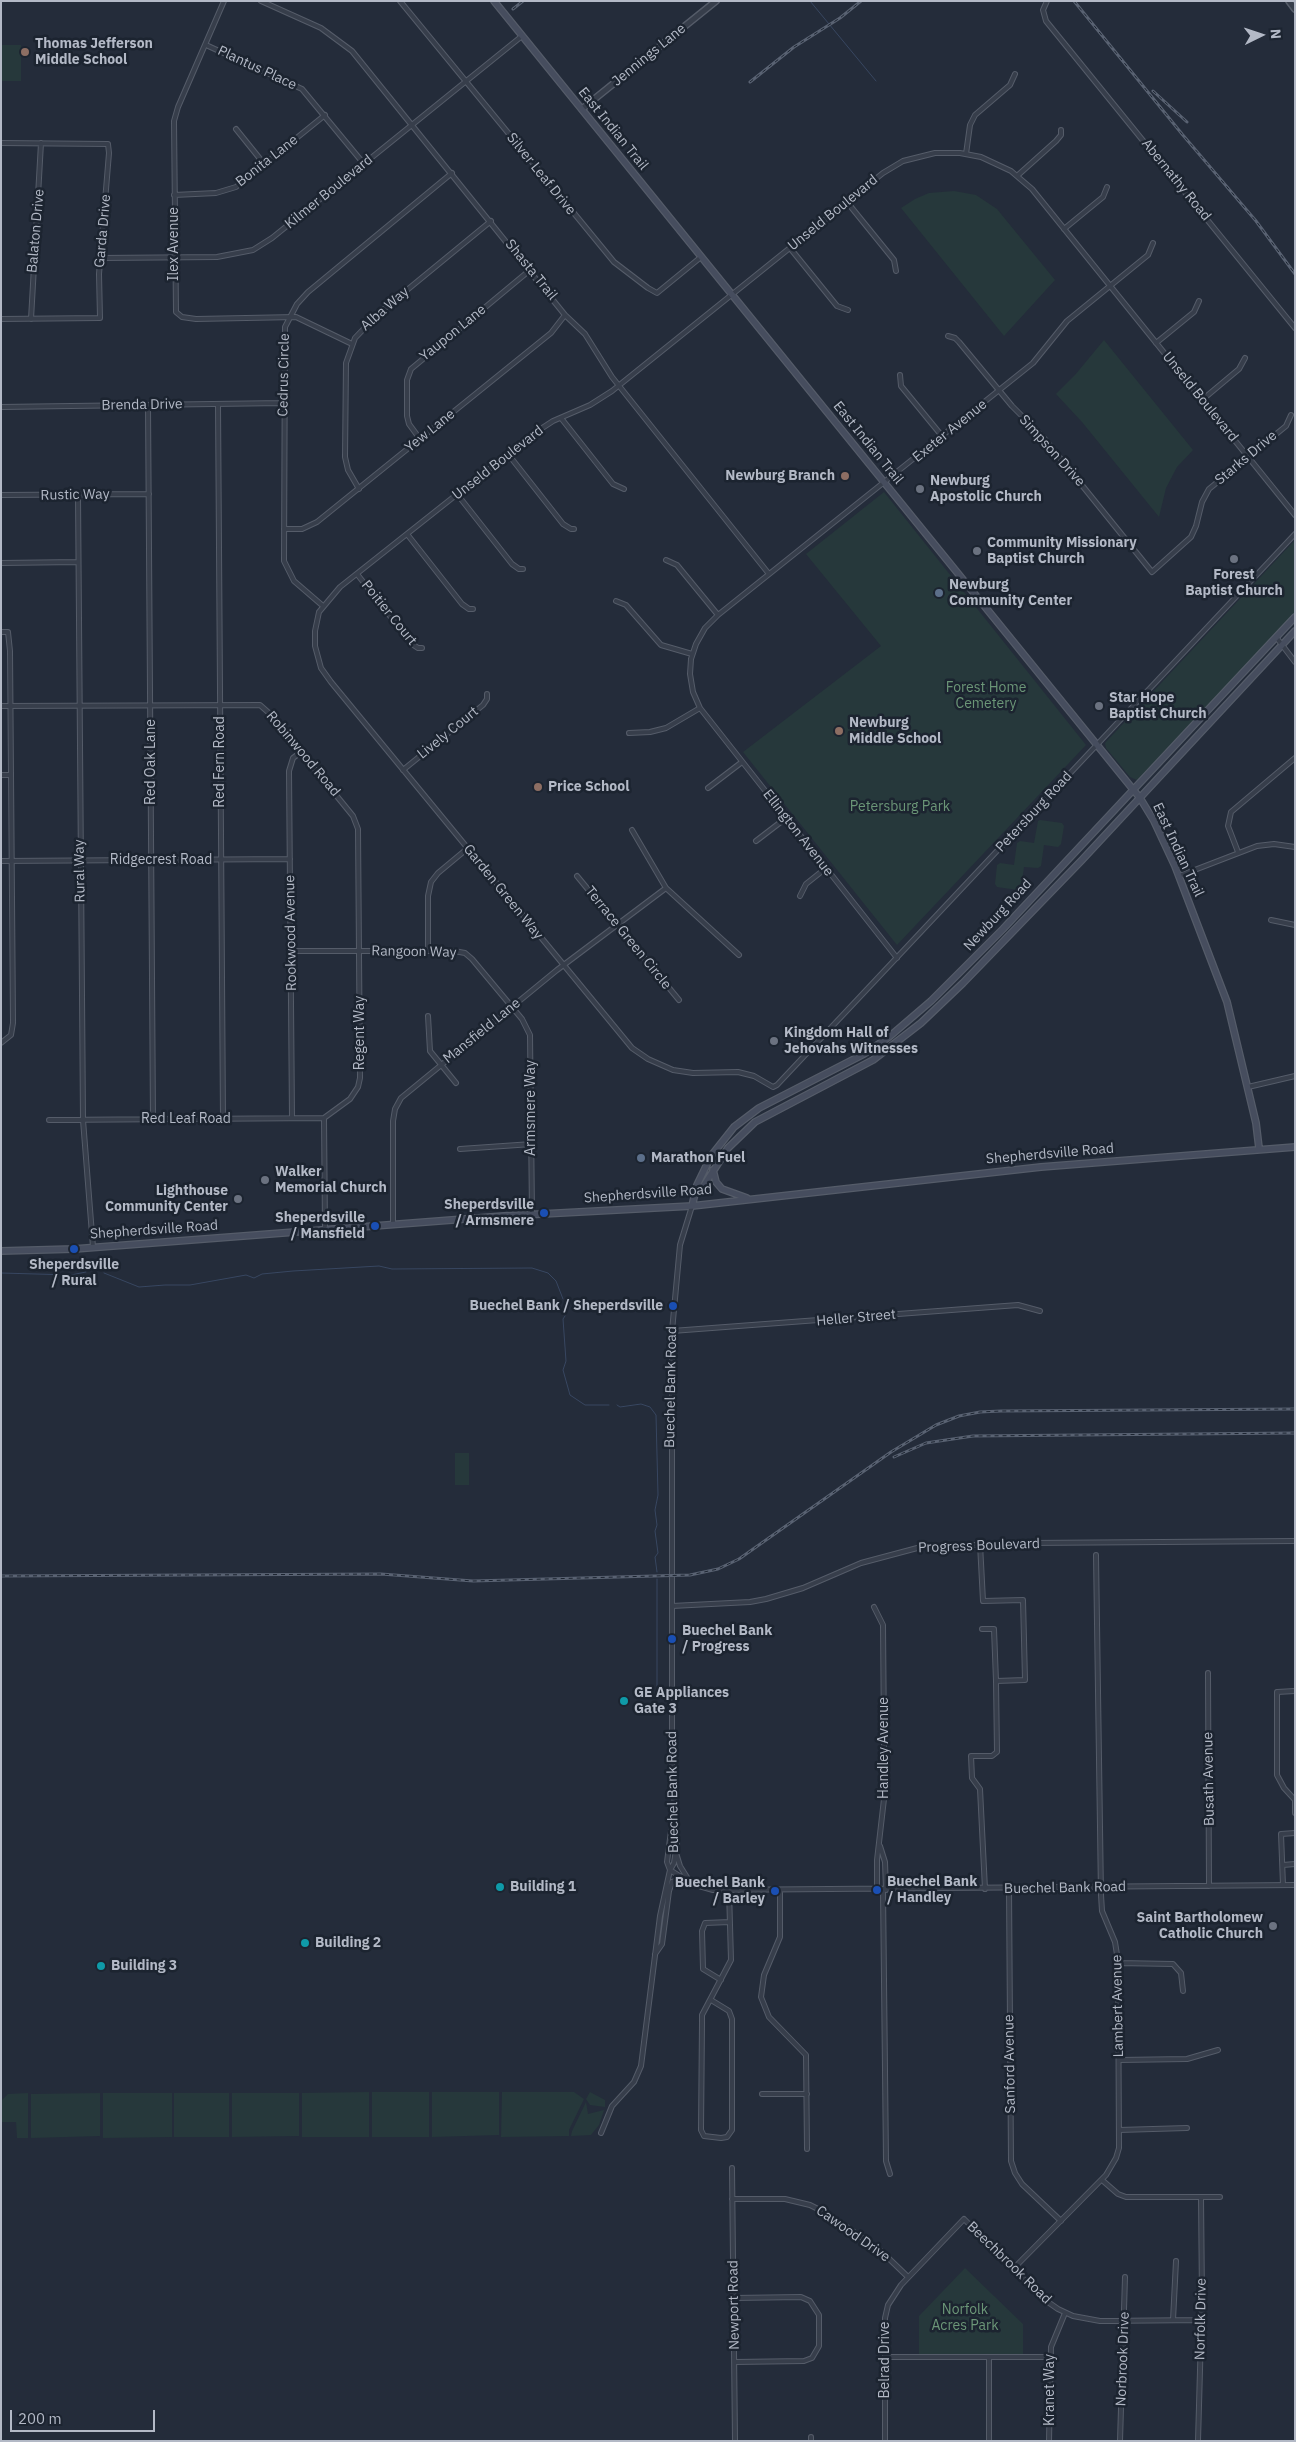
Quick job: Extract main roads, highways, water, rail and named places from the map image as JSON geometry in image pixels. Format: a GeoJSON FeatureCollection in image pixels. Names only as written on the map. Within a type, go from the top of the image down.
{"type":"FeatureCollection","features":[{"type":"Feature","properties":{"kind":"main road","name":"East Indian Trail"},"geometry":{"type":"LineString","coordinates":[[494,1],[1096,746],[1134,789],[1154,821],[1179,876],[1227,1002],[1248,1087],[1259,1148]]}},
{"type":"Feature","properties":{"kind":"main road","name":"Newburg Road"},"geometry":{"type":"LineString","coordinates":[[692,1206],[697,1192],[697,1185],[711,1156],[734,1127],[759,1108],[864,1054],[907,1022],[1000,932],[1295,617]]}},
{"type":"Feature","properties":{"kind":"main road","name":"Newburg Road"},"geometry":{"type":"LineString","coordinates":[[697,1192],[703,1187],[713,1168],[738,1137],[755,1122],[874,1060],[921,1023],[963,984],[1140,798],[1295,631]]}},
{"type":"Feature","properties":{"kind":"main road","name":"Shepherdsville Road"},"geometry":{"type":"LineString","coordinates":[[1,1251],[93,1247],[532,1214],[692,1206],[1041,1167],[1259,1148],[1295,1147]]}},
{"type":"Feature","properties":{"kind":"main road"},"geometry":{"type":"LineString","coordinates":[[713,1168],[716,1182],[722,1189],[754,1199]]}},
{"type":"Feature","properties":{"kind":"waterway"},"geometry":{"type":"LineString","coordinates":[[810,1],[876,81]]}},
{"type":"Feature","properties":{"kind":"waterway"},"geometry":{"type":"LineString","coordinates":[[104,1273],[139,1287],[190,1285],[246,1275],[254,1278],[262,1274],[293,1271],[379,1266],[392,1269],[532,1268],[548,1273],[556,1281],[563,1299]]}},
{"type":"Feature","properties":{"kind":"waterway"},"geometry":{"type":"LineString","coordinates":[[1,1273],[71,1275],[86,1272]]}},
{"type":"Feature","properties":{"kind":"waterway"},"geometry":{"type":"LineString","coordinates":[[565,1316],[563,1319],[566,1361],[563,1370],[570,1395],[585,1405],[609,1405]]}},
{"type":"Feature","properties":{"kind":"waterway"},"geometry":{"type":"LineString","coordinates":[[617,1405],[620,1407],[641,1404],[650,1407],[656,1415],[658,1495],[655,1510],[657,1525],[655,1531],[658,1553],[655,1557],[657,1572]]}},
{"type":"Feature","properties":{"kind":"waterway"},"geometry":{"type":"LineString","coordinates":[[657,1579],[657,1686]]}},
{"type":"Feature","properties":{"kind":"railway"},"geometry":{"type":"LineString","coordinates":[[513,9],[523,1]]}},
{"type":"Feature","properties":{"kind":"railway"},"geometry":{"type":"LineString","coordinates":[[750,82],[794,47],[840,18],[861,1]]}},
{"type":"Feature","properties":{"kind":"railway"},"geometry":{"type":"LineString","coordinates":[[1074,1],[1182,134],[1256,221],[1295,274]]}},
{"type":"Feature","properties":{"kind":"railway"},"geometry":{"type":"LineString","coordinates":[[1153,91],[1187,122]]}},
{"type":"Feature","properties":{"kind":"railway"},"geometry":{"type":"LineString","coordinates":[[1,1576],[381,1574],[473,1581],[690,1575],[718,1569],[739,1559],[891,1452],[936,1425],[959,1416],[1001,1411],[1295,1409]]}},
{"type":"Feature","properties":{"kind":"railway"},"geometry":{"type":"LineString","coordinates":[[894,1457],[926,1443],[973,1436],[1295,1433]]}},
{"type":"Feature","properties":{"kind":"place","name":"Thomas Jefferson Middle School"},"geometry":{"type":"Point","coordinates":[25,52]}},
{"type":"Feature","properties":{"kind":"place","name":"Newburg Branch"},"geometry":{"type":"Point","coordinates":[845,476]}},
{"type":"Feature","properties":{"kind":"place","name":"Newburg Apostolic Church"},"geometry":{"type":"Point","coordinates":[920,489]}},
{"type":"Feature","properties":{"kind":"place","name":"Community Missionary Baptist Church"},"geometry":{"type":"Point","coordinates":[977,551]}},
{"type":"Feature","properties":{"kind":"place","name":"Forest Baptist Church"},"geometry":{"type":"Point","coordinates":[1234,559]}},
{"type":"Feature","properties":{"kind":"place","name":"Newburg Community Center"},"geometry":{"type":"Point","coordinates":[939,593]}},
{"type":"Feature","properties":{"kind":"place","name":"Star Hope Baptist Church"},"geometry":{"type":"Point","coordinates":[1099,706]}},
{"type":"Feature","properties":{"kind":"place","name":"Newburg Middle School"},"geometry":{"type":"Point","coordinates":[839,731]}},
{"type":"Feature","properties":{"kind":"place","name":"Price School"},"geometry":{"type":"Point","coordinates":[538,787]}},
{"type":"Feature","properties":{"kind":"place","name":"Kingdom Hall of Jehovahs Witnesses"},"geometry":{"type":"Point","coordinates":[774,1041]}},
{"type":"Feature","properties":{"kind":"place","name":"Marathon Fuel"},"geometry":{"type":"Point","coordinates":[641,1158]}},
{"type":"Feature","properties":{"kind":"place","name":"Walker Memorial Church"},"geometry":{"type":"Point","coordinates":[265,1180]}},
{"type":"Feature","properties":{"kind":"place","name":"Lighthouse Community Center"},"geometry":{"type":"Point","coordinates":[238,1199]}},
{"type":"Feature","properties":{"kind":"place","name":"Sheperdsville / Armsmere"},"geometry":{"type":"Point","coordinates":[544,1213]}},
{"type":"Feature","properties":{"kind":"place","name":"Sheperdsville / Mansfield"},"geometry":{"type":"Point","coordinates":[375,1226]}},
{"type":"Feature","properties":{"kind":"place","name":"Sheperdsville / Rural"},"geometry":{"type":"Point","coordinates":[74,1249]}},
{"type":"Feature","properties":{"kind":"place","name":"Buechel Bank / Sheperdsville"},"geometry":{"type":"Point","coordinates":[673,1306]}},
{"type":"Feature","properties":{"kind":"place","name":"Buechel Bank / Progress"},"geometry":{"type":"Point","coordinates":[672,1639]}},
{"type":"Feature","properties":{"kind":"place","name":"GE Appliances Gate 3"},"geometry":{"type":"Point","coordinates":[624,1701]}},
{"type":"Feature","properties":{"kind":"place","name":"Building 1"},"geometry":{"type":"Point","coordinates":[500,1887]}},
{"type":"Feature","properties":{"kind":"place","name":"Buechel Bank / Handley"},"geometry":{"type":"Point","coordinates":[877,1890]}},
{"type":"Feature","properties":{"kind":"place","name":"Buechel Bank / Barley"},"geometry":{"type":"Point","coordinates":[775,1891]}},
{"type":"Feature","properties":{"kind":"place","name":"Saint Bartholomew Catholic Church"},"geometry":{"type":"Point","coordinates":[1273,1926]}},
{"type":"Feature","properties":{"kind":"place","name":"Building 2"},"geometry":{"type":"Point","coordinates":[305,1943]}},
{"type":"Feature","properties":{"kind":"place","name":"Building 3"},"geometry":{"type":"Point","coordinates":[101,1966]}},
{"type":"Feature","properties":{"kind":"park label","name":"Forest Home Cemetery"},"geometry":{"type":"Point","coordinates":[986,696]}},
{"type":"Feature","properties":{"kind":"park label","name":"Petersburg Park"},"geometry":{"type":"Point","coordinates":[900,807]}},
{"type":"Feature","properties":{"kind":"park label","name":"Norfolk Acres Park"},"geometry":{"type":"Point","coordinates":[965,2318]}}]}
